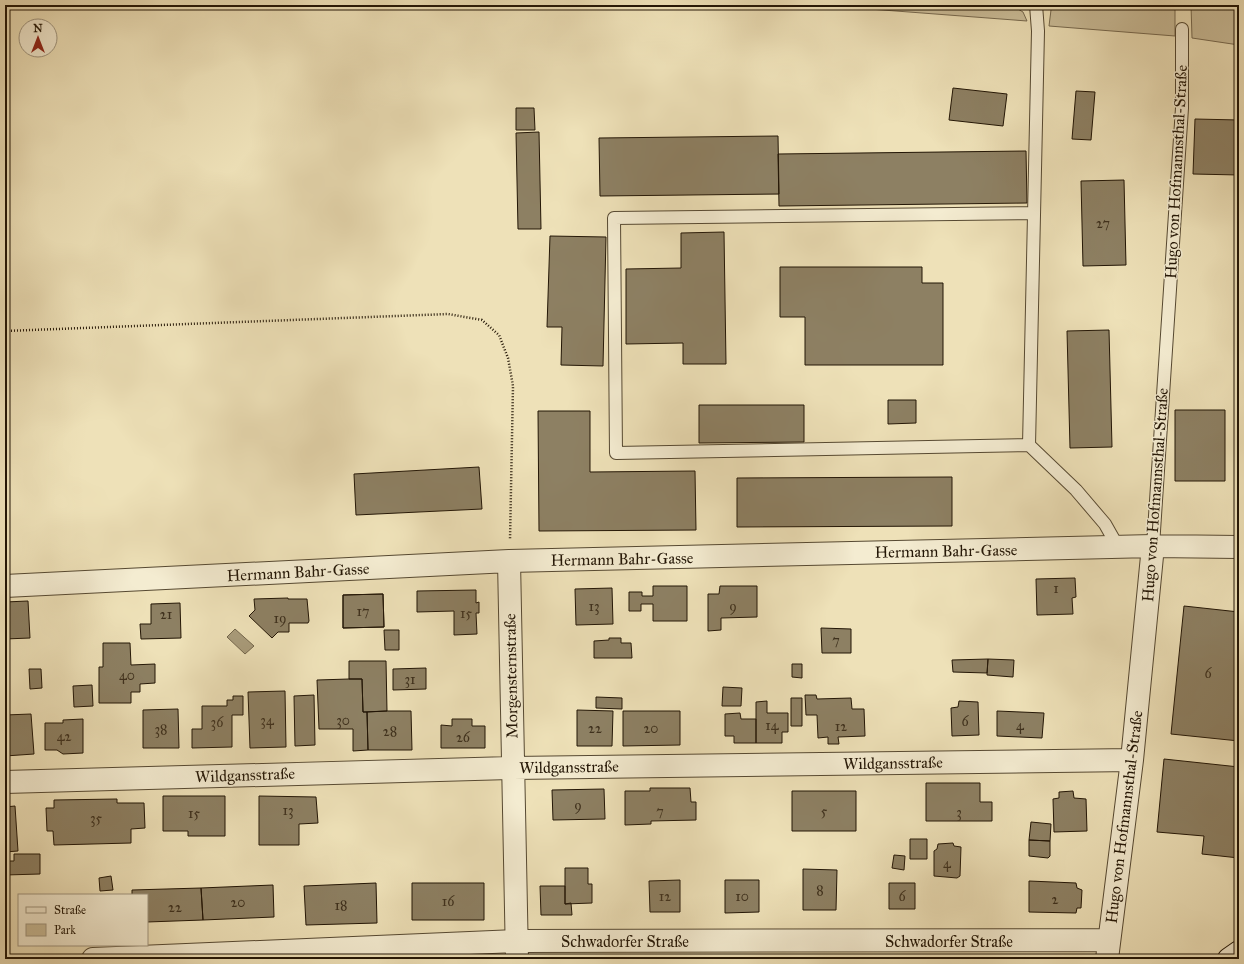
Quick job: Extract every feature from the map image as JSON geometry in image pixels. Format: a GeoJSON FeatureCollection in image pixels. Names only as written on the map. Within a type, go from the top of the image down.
{"type":"FeatureCollection","features":[{"type":"Feature","properties":{"kind":"street","name":"Hermann Bahr-Gasse"},"geometry":{"type":"LineString","coordinates":[[5,586],[509,562],[1153,546],[1239,547]]}},
{"type":"Feature","properties":{"kind":"street","name":"Hugo von Hofmannsthal-Straße"},"geometry":{"type":"LineString","coordinates":[[1108,950],[1132,760],[1153,546]]}},
{"type":"Feature","properties":{"kind":"street","name":"Morgensternstraße"},"geometry":{"type":"LineString","coordinates":[[509,562],[517,950]]}},
{"type":"Feature","properties":{"kind":"street","name":"Wildgansstraße"},"geometry":{"type":"LineString","coordinates":[[5,782],[513,768],[1132,760]]}},
{"type":"Feature","properties":{"kind":"street","name":"Schwadorfer Straße"},"geometry":{"type":"LineString","coordinates":[[93,959],[517,950],[1108,950]]}},
{"type":"Feature","properties":{"kind":"street"},"geometry":{"type":"LineString","coordinates":[[1229,959],[1239,952]]}},
{"type":"Feature","properties":{"kind":"lane"},"geometry":{"type":"LineString","coordinates":[[1029,445],[1038,32],[1036,5]]}},
{"type":"Feature","properties":{"kind":"lane","name":"Hugo von Hofmannsthal-Straße"},"geometry":{"type":"LineString","coordinates":[[1153,546],[1182,108],[1182,29]]}},
{"type":"Feature","properties":{"kind":"lane"},"geometry":{"type":"LineString","coordinates":[[1034,213],[614,218],[616,453],[1029,445],[1076,490],[1105,524],[1118,547]]}},
{"type":"Feature","properties":{"kind":"path"},"geometry":{"type":"LineString","coordinates":[[5,331],[448,314],[482,320],[499,335],[508,358],[513,386],[509,562]]}},
{"type":"Feature","properties":{"kind":"green space"},"geometry":{"type":"Polygon","coordinates":[[[817,5],[1011,5],[1023,12],[1027,21],[817,5]]]}},
{"type":"Feature","properties":{"kind":"green space"},"geometry":{"type":"Polygon","coordinates":[[[1056,5],[1175,5],[1175,36],[1049,26],[1051,10],[1056,5]]]}},
{"type":"Feature","properties":{"kind":"green space"},"geometry":{"type":"Polygon","coordinates":[[[1191,5],[1228,5],[1239,7],[1239,45],[1192,38],[1191,5]]]}},
{"type":"Feature","properties":{"kind":"shaded area"},"geometry":{"type":"Polygon","coordinates":[[[235,629],[254,646],[245,654],[227,637],[235,629]]]}},
{"type":"Feature","properties":{"kind":"building"},"geometry":{"type":"Polygon","coordinates":[[[953,88],[1007,94],[1003,126],[949,120],[953,88]]]}},
{"type":"Feature","properties":{"kind":"building"},"geometry":{"type":"Polygon","coordinates":[[[1076,91],[1095,92],[1091,140],[1072,139],[1076,91]]]}},
{"type":"Feature","properties":{"kind":"building"},"geometry":{"type":"Polygon","coordinates":[[[516,108],[534,108],[535,130],[516,130],[516,108]]]}},
{"type":"Feature","properties":{"kind":"building"},"geometry":{"type":"Polygon","coordinates":[[[1195,119],[1239,120],[1239,175],[1193,174],[1195,119]]]}},
{"type":"Feature","properties":{"kind":"building"},"geometry":{"type":"Polygon","coordinates":[[[539,132],[541,229],[518,229],[516,133],[539,132]]]}},
{"type":"Feature","properties":{"kind":"building"},"geometry":{"type":"Polygon","coordinates":[[[778,136],[779,194],[600,196],[599,138],[778,136]]]}},
{"type":"Feature","properties":{"kind":"building"},"geometry":{"type":"Polygon","coordinates":[[[1026,151],[1027,203],[779,206],[778,154],[1026,151]]]}},
{"type":"Feature","properties":{"kind":"building"},"geometry":{"type":"Polygon","coordinates":[[[1124,180],[1126,265],[1083,266],[1081,181],[1124,180]]]}},
{"type":"Feature","properties":{"kind":"building"},"geometry":{"type":"Polygon","coordinates":[[[724,232],[726,364],[683,364],[683,343],[626,344],[626,269],[681,268],[681,233],[724,232]]]}},
{"type":"Feature","properties":{"kind":"building"},"geometry":{"type":"Polygon","coordinates":[[[550,236],[606,237],[603,366],[561,365],[562,327],[547,327],[550,236]]]}},
{"type":"Feature","properties":{"kind":"building"},"geometry":{"type":"Polygon","coordinates":[[[780,267],[922,267],[922,283],[943,283],[943,365],[805,365],[805,317],[780,317],[780,267]]]}},
{"type":"Feature","properties":{"kind":"building"},"geometry":{"type":"Polygon","coordinates":[[[1109,330],[1112,447],[1070,448],[1067,331],[1109,330]]]}},
{"type":"Feature","properties":{"kind":"building"},"geometry":{"type":"Polygon","coordinates":[[[888,400],[916,400],[916,423],[888,424],[888,400]]]}},
{"type":"Feature","properties":{"kind":"building"},"geometry":{"type":"Polygon","coordinates":[[[699,405],[804,405],[804,442],[699,443],[699,405]]]}},
{"type":"Feature","properties":{"kind":"building"},"geometry":{"type":"Polygon","coordinates":[[[1175,410],[1225,410],[1225,481],[1175,481],[1175,410]]]}},
{"type":"Feature","properties":{"kind":"building"},"geometry":{"type":"Polygon","coordinates":[[[538,411],[590,411],[590,472],[695,471],[696,530],[539,531],[538,411]]]}},
{"type":"Feature","properties":{"kind":"building"},"geometry":{"type":"Polygon","coordinates":[[[479,467],[482,509],[356,515],[354,474],[479,467]]]}},
{"type":"Feature","properties":{"kind":"building"},"geometry":{"type":"Polygon","coordinates":[[[952,477],[952,526],[737,527],[737,478],[952,477]]]}},
{"type":"Feature","properties":{"kind":"building"},"geometry":{"type":"Polygon","coordinates":[[[1075,578],[1076,597],[1072,598],[1073,614],[1037,615],[1036,579],[1075,578]]]}},
{"type":"Feature","properties":{"kind":"building"},"geometry":{"type":"Polygon","coordinates":[[[653,586],[687,586],[687,621],[653,621],[653,604],[641,604],[641,611],[629,611],[629,592],[642,592],[642,596],[653,596],[653,586]]]}},
{"type":"Feature","properties":{"kind":"building"},"geometry":{"type":"Polygon","coordinates":[[[720,586],[757,586],[757,617],[721,618],[721,630],[708,631],[708,594],[719,594],[720,586]]]}},
{"type":"Feature","properties":{"kind":"building"},"geometry":{"type":"Polygon","coordinates":[[[612,588],[613,624],[576,625],[575,589],[612,588]]]}},
{"type":"Feature","properties":{"kind":"building"},"geometry":{"type":"Polygon","coordinates":[[[476,590],[476,603],[479,602],[479,613],[476,613],[477,634],[454,635],[454,611],[417,612],[417,591],[476,590]]]}},
{"type":"Feature","properties":{"kind":"building"},"geometry":{"type":"Polygon","coordinates":[[[383,594],[384,627],[343,628],[343,595],[383,594]]]}},
{"type":"Feature","properties":{"kind":"building"},"geometry":{"type":"Polygon","coordinates":[[[383,594],[384,627],[343,628],[343,595],[383,594]]]}},
{"type":"Feature","properties":{"kind":"building"},"geometry":{"type":"Polygon","coordinates":[[[254,599],[307,599],[309,621],[308,623],[289,623],[289,632],[278,632],[272,638],[249,616],[255,610],[254,599]]]}},
{"type":"Feature","properties":{"kind":"building"},"geometry":{"type":"Polygon","coordinates":[[[28,601],[30,638],[5,639],[5,602],[28,601]]]}},
{"type":"Feature","properties":{"kind":"building"},"geometry":{"type":"Polygon","coordinates":[[[180,603],[181,638],[141,639],[140,624],[151,624],[151,604],[180,603]]]}},
{"type":"Feature","properties":{"kind":"building"},"geometry":{"type":"Polygon","coordinates":[[[1184,606],[1239,612],[1239,741],[1171,734],[1184,606]]]}},
{"type":"Feature","properties":{"kind":"building"},"geometry":{"type":"Polygon","coordinates":[[[821,628],[851,629],[851,653],[822,653],[821,628]]]}},
{"type":"Feature","properties":{"kind":"building"},"geometry":{"type":"Polygon","coordinates":[[[384,630],[399,630],[399,650],[385,650],[384,630]]]}},
{"type":"Feature","properties":{"kind":"building"},"geometry":{"type":"Polygon","coordinates":[[[609,638],[621,638],[621,643],[631,643],[632,658],[594,658],[594,641],[609,640],[609,638]]]}},
{"type":"Feature","properties":{"kind":"building"},"geometry":{"type":"Polygon","coordinates":[[[103,643],[130,643],[131,665],[155,664],[155,683],[140,684],[140,692],[131,692],[131,703],[99,703],[99,667],[103,667],[103,643]]]}},
{"type":"Feature","properties":{"kind":"building"},"geometry":{"type":"Polygon","coordinates":[[[988,659],[987,673],[953,672],[952,660],[988,659]]]}},
{"type":"Feature","properties":{"kind":"building"},"geometry":{"type":"Polygon","coordinates":[[[988,659],[1014,660],[1013,677],[987,675],[988,659]]]}},
{"type":"Feature","properties":{"kind":"building"},"geometry":{"type":"Polygon","coordinates":[[[349,661],[386,661],[387,711],[363,712],[362,679],[349,679],[349,661]]]}},
{"type":"Feature","properties":{"kind":"building"},"geometry":{"type":"Polygon","coordinates":[[[792,664],[802,664],[802,678],[792,677],[792,664]]]}},
{"type":"Feature","properties":{"kind":"building"},"geometry":{"type":"Polygon","coordinates":[[[426,668],[426,689],[393,690],[393,669],[426,668]]]}},
{"type":"Feature","properties":{"kind":"building"},"geometry":{"type":"Polygon","coordinates":[[[29,669],[41,669],[42,688],[30,689],[29,669]]]}},
{"type":"Feature","properties":{"kind":"building"},"geometry":{"type":"Polygon","coordinates":[[[362,679],[363,712],[367,712],[368,750],[353,751],[353,729],[319,729],[317,680],[362,679]]]}},
{"type":"Feature","properties":{"kind":"building"},"geometry":{"type":"Polygon","coordinates":[[[92,685],[93,706],[74,707],[73,686],[92,685]]]}},
{"type":"Feature","properties":{"kind":"building"},"geometry":{"type":"Polygon","coordinates":[[[723,687],[742,688],[741,706],[722,706],[723,687]]]}},
{"type":"Feature","properties":{"kind":"building"},"geometry":{"type":"Polygon","coordinates":[[[285,691],[286,747],[250,748],[248,692],[285,691]]]}},
{"type":"Feature","properties":{"kind":"building"},"geometry":{"type":"Polygon","coordinates":[[[314,695],[315,745],[295,746],[294,696],[314,695]]]}},
{"type":"Feature","properties":{"kind":"building"},"geometry":{"type":"Polygon","coordinates":[[[805,695],[816,695],[817,699],[851,698],[852,709],[864,709],[865,736],[838,737],[839,744],[828,744],[828,737],[818,738],[817,715],[806,715],[805,695]]]}},
{"type":"Feature","properties":{"kind":"building"},"geometry":{"type":"Polygon","coordinates":[[[233,696],[243,696],[243,715],[232,715],[232,747],[192,748],[192,729],[202,729],[202,706],[227,706],[227,700],[233,700],[233,696]]]}},
{"type":"Feature","properties":{"kind":"building"},"geometry":{"type":"Polygon","coordinates":[[[596,697],[622,698],[622,709],[596,708],[596,697]]]}},
{"type":"Feature","properties":{"kind":"building"},"geometry":{"type":"Polygon","coordinates":[[[791,698],[802,698],[802,726],[791,726],[791,698]]]}},
{"type":"Feature","properties":{"kind":"building"},"geometry":{"type":"Polygon","coordinates":[[[767,701],[767,713],[788,713],[788,732],[782,732],[782,743],[756,743],[756,702],[767,701]]]}},
{"type":"Feature","properties":{"kind":"building"},"geometry":{"type":"Polygon","coordinates":[[[959,701],[978,702],[979,735],[952,736],[951,708],[958,707],[959,701]]]}},
{"type":"Feature","properties":{"kind":"building"},"geometry":{"type":"Polygon","coordinates":[[[178,709],[179,748],[143,748],[143,710],[178,709]]]}},
{"type":"Feature","properties":{"kind":"building"},"geometry":{"type":"Polygon","coordinates":[[[577,710],[613,711],[612,746],[577,746],[577,710]]]}},
{"type":"Feature","properties":{"kind":"building"},"geometry":{"type":"Polygon","coordinates":[[[411,711],[412,750],[368,750],[367,712],[411,711]]]}},
{"type":"Feature","properties":{"kind":"building"},"geometry":{"type":"Polygon","coordinates":[[[623,711],[680,711],[680,745],[623,746],[623,711]]]}},
{"type":"Feature","properties":{"kind":"building"},"geometry":{"type":"Polygon","coordinates":[[[997,711],[1044,713],[1042,738],[997,736],[997,711]]]}},
{"type":"Feature","properties":{"kind":"building"},"geometry":{"type":"Polygon","coordinates":[[[740,713],[741,719],[756,719],[756,743],[734,743],[734,736],[725,736],[725,714],[740,713]]]}},
{"type":"Feature","properties":{"kind":"building"},"geometry":{"type":"Polygon","coordinates":[[[31,714],[34,754],[5,756],[5,715],[31,714]]]}},
{"type":"Feature","properties":{"kind":"building"},"geometry":{"type":"Polygon","coordinates":[[[83,719],[83,753],[63,754],[57,750],[45,750],[45,723],[63,723],[63,720],[83,719]]]}},
{"type":"Feature","properties":{"kind":"building"},"geometry":{"type":"Polygon","coordinates":[[[452,719],[472,719],[472,726],[485,726],[485,748],[441,748],[441,725],[452,726],[452,719]]]}},
{"type":"Feature","properties":{"kind":"building"},"geometry":{"type":"Polygon","coordinates":[[[1164,759],[1239,767],[1239,858],[1202,854],[1204,836],[1157,832],[1164,759]]]}},
{"type":"Feature","properties":{"kind":"building"},"geometry":{"type":"Polygon","coordinates":[[[926,783],[980,783],[980,802],[992,802],[992,821],[926,821],[926,783]]]}},
{"type":"Feature","properties":{"kind":"building"},"geometry":{"type":"Polygon","coordinates":[[[650,788],[690,788],[691,802],[696,802],[696,820],[651,821],[651,824],[625,825],[625,791],[650,791],[650,788]]]}},
{"type":"Feature","properties":{"kind":"building"},"geometry":{"type":"Polygon","coordinates":[[[604,789],[605,819],[553,820],[552,790],[604,789]]]}},
{"type":"Feature","properties":{"kind":"building"},"geometry":{"type":"Polygon","coordinates":[[[792,791],[856,791],[856,831],[792,831],[792,791]]]}},
{"type":"Feature","properties":{"kind":"building"},"geometry":{"type":"Polygon","coordinates":[[[1073,791],[1074,798],[1086,799],[1087,831],[1054,832],[1053,799],[1059,798],[1059,792],[1073,791]]]}},
{"type":"Feature","properties":{"kind":"building"},"geometry":{"type":"Polygon","coordinates":[[[163,796],[225,796],[225,836],[188,836],[188,831],[163,831],[163,796]]]}},
{"type":"Feature","properties":{"kind":"building"},"geometry":{"type":"Polygon","coordinates":[[[259,796],[316,797],[318,823],[299,824],[299,845],[259,845],[259,796]]]}},
{"type":"Feature","properties":{"kind":"building"},"geometry":{"type":"Polygon","coordinates":[[[117,799],[117,803],[144,803],[145,828],[131,829],[131,843],[54,845],[53,831],[47,831],[46,808],[54,808],[54,800],[117,799]]]}},
{"type":"Feature","properties":{"kind":"building"},"geometry":{"type":"Polygon","coordinates":[[[15,806],[18,851],[5,852],[5,807],[15,806]]]}},
{"type":"Feature","properties":{"kind":"building"},"geometry":{"type":"Polygon","coordinates":[[[1031,822],[1051,824],[1050,841],[1029,840],[1031,822]]]}},
{"type":"Feature","properties":{"kind":"building"},"geometry":{"type":"Polygon","coordinates":[[[910,839],[927,839],[927,859],[910,859],[910,839]]]}},
{"type":"Feature","properties":{"kind":"building"},"geometry":{"type":"Polygon","coordinates":[[[1029,840],[1050,841],[1050,856],[1048,858],[1029,856],[1029,840]]]}},
{"type":"Feature","properties":{"kind":"building"},"geometry":{"type":"Polygon","coordinates":[[[953,843],[954,846],[961,847],[960,876],[957,878],[934,876],[934,851],[937,849],[938,844],[953,843]]]}},
{"type":"Feature","properties":{"kind":"building"},"geometry":{"type":"Polygon","coordinates":[[[14,854],[40,854],[40,874],[5,875],[5,861],[14,861],[14,854]]]}},
{"type":"Feature","properties":{"kind":"building"},"geometry":{"type":"Polygon","coordinates":[[[894,855],[905,856],[904,870],[892,868],[894,855]]]}},
{"type":"Feature","properties":{"kind":"building"},"geometry":{"type":"Polygon","coordinates":[[[565,868],[588,868],[588,884],[592,884],[592,903],[565,904],[565,868]]]}},
{"type":"Feature","properties":{"kind":"building"},"geometry":{"type":"Polygon","coordinates":[[[803,869],[837,870],[836,910],[803,910],[803,869]]]}},
{"type":"Feature","properties":{"kind":"building"},"geometry":{"type":"Polygon","coordinates":[[[111,876],[113,890],[100,891],[99,878],[111,876]]]}},
{"type":"Feature","properties":{"kind":"building"},"geometry":{"type":"Polygon","coordinates":[[[680,880],[680,912],[650,912],[649,881],[680,880]]]}},
{"type":"Feature","properties":{"kind":"building"},"geometry":{"type":"Polygon","coordinates":[[[725,880],[759,880],[759,912],[725,913],[725,880]]]}},
{"type":"Feature","properties":{"kind":"building"},"geometry":{"type":"Polygon","coordinates":[[[1029,881],[1076,883],[1077,888],[1082,890],[1081,908],[1077,908],[1076,913],[1029,912],[1029,881]]]}},
{"type":"Feature","properties":{"kind":"building"},"geometry":{"type":"Polygon","coordinates":[[[376,883],[377,923],[306,925],[304,886],[376,883]]]}},
{"type":"Feature","properties":{"kind":"building"},"geometry":{"type":"Polygon","coordinates":[[[412,883],[484,883],[484,920],[412,920],[412,883]]]}},
{"type":"Feature","properties":{"kind":"building"},"geometry":{"type":"Polygon","coordinates":[[[889,883],[915,883],[915,909],[889,909],[889,883]]]}},
{"type":"Feature","properties":{"kind":"building"},"geometry":{"type":"Polygon","coordinates":[[[273,885],[274,917],[203,920],[201,888],[273,885]]]}},
{"type":"Feature","properties":{"kind":"building"},"geometry":{"type":"Polygon","coordinates":[[[540,886],[565,886],[565,904],[571,903],[572,915],[541,915],[540,886]]]}},
{"type":"Feature","properties":{"kind":"building"},"geometry":{"type":"Polygon","coordinates":[[[201,888],[203,920],[148,922],[148,894],[132,894],[132,890],[201,888]]]}}]}
